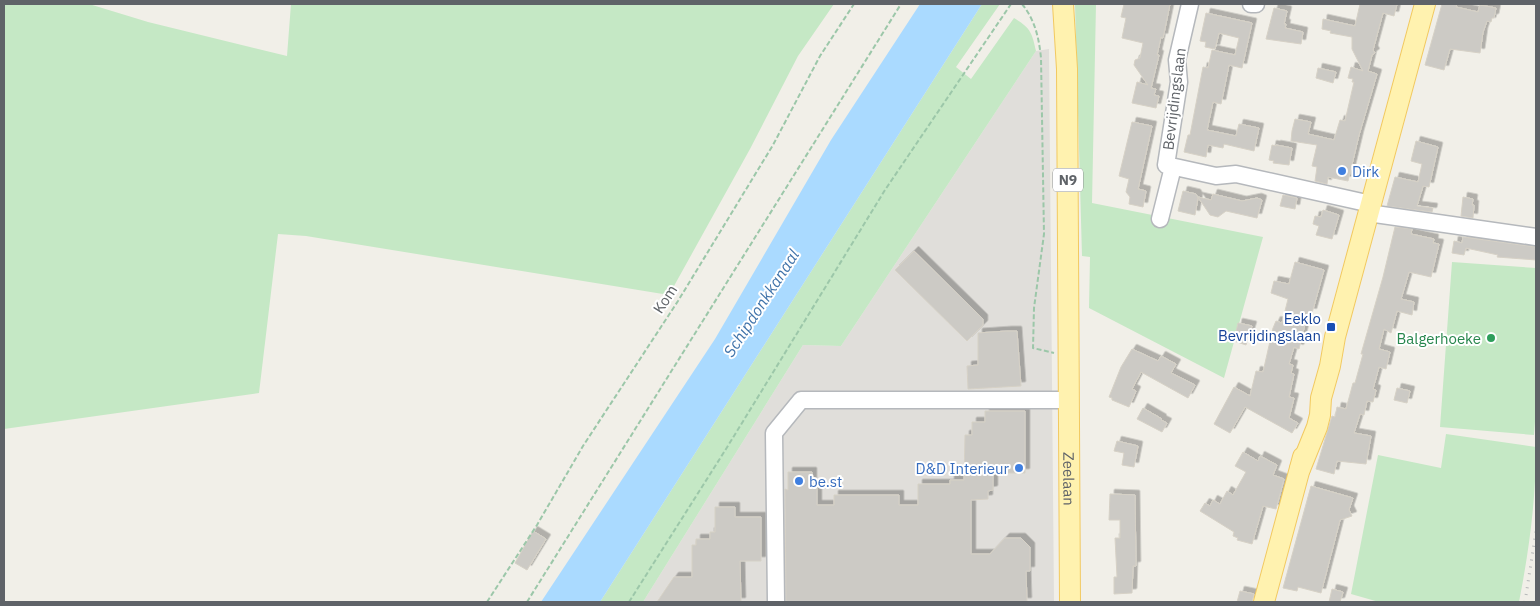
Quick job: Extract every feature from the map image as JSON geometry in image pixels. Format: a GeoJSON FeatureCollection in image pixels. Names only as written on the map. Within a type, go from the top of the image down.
{"type":"FeatureCollection","features":[{"type":"Feature","properties":{"kind":"main road","name":"N9"},"geometry":{"type":"LineString","coordinates":[[1064,4],[1067,69],[1069,357]]}},
{"type":"Feature","properties":{"kind":"main road"},"geometry":{"type":"LineString","coordinates":[[1264,602],[1300,469],[1317,427],[1321,398],[1330,366],[1331,354],[1426,4]]}},
{"type":"Feature","properties":{"kind":"main road","name":"Zeelaan"},"geometry":{"type":"LineString","coordinates":[[1069,357],[1070,602]]}},
{"type":"Feature","properties":{"kind":"street","name":"Bevrijdingslaan"},"geometry":{"type":"LineString","coordinates":[[1160,219],[1170,166],[1179,82],[1177,60],[1190,4]]}},
{"type":"Feature","properties":{"kind":"street"},"geometry":{"type":"LineString","coordinates":[[1170,166],[1216,176],[1236,174],[1370,208],[1536,237]]}},
{"type":"Feature","properties":{"kind":"street"},"geometry":{"type":"LineString","coordinates":[[776,602],[774,433],[802,400],[1069,400]]}},
{"type":"Feature","properties":{"kind":"path","name":"Kom"},"geometry":{"type":"LineString","coordinates":[[487,602],[537,525],[583,446],[683,293],[774,145],[820,56],[854,4]]}},
{"type":"Feature","properties":{"kind":"path"},"geometry":{"type":"LineString","coordinates":[[527,602],[901,4]]}},
{"type":"Feature","properties":{"kind":"path"},"geometry":{"type":"LineString","coordinates":[[629,602],[726,449],[885,190],[1010,4]]}},
{"type":"Feature","properties":{"kind":"path"},"geometry":{"type":"LineString","coordinates":[[1022,4],[1030,14],[1039,40],[1040,58],[1044,234],[1034,308],[1034,348],[1069,357]]}},
{"type":"Feature","properties":{"kind":"shaded area"},"geometry":{"type":"Polygon","coordinates":[[[1049,49],[1054,602],[643,602],[803,345],[841,346],[1036,51],[1049,49]]]}},
{"type":"Feature","properties":{"kind":"green space"},"geometry":{"type":"Polygon","coordinates":[[[4,4],[89,4],[148,22],[287,56],[291,4],[834,4],[798,56],[750,149],[669,295],[306,236],[278,234],[259,393],[4,429],[4,4]]]}},
{"type":"Feature","properties":{"kind":"green space"},"geometry":{"type":"Polygon","coordinates":[[[982,4],[1000,4],[956,67],[971,79],[1014,18],[1030,31],[1036,51],[841,346],[803,345],[643,602],[600,602],[982,4]]]}},
{"type":"Feature","properties":{"kind":"green space"},"geometry":{"type":"Polygon","coordinates":[[[1075,4],[1096,4],[1092,203],[1263,237],[1224,378],[1089,308],[1090,257],[1082,256],[1075,4]]]}},
{"type":"Feature","properties":{"kind":"green space","name":"Balgerhoeke"},"geometry":{"type":"Polygon","coordinates":[[[1452,262],[1536,268],[1536,408],[1534,435],[1440,427],[1452,262]]]}},
{"type":"Feature","properties":{"kind":"green space"},"geometry":{"type":"Polygon","coordinates":[[[1446,434],[1536,447],[1531,525],[1519,602],[1379,602],[1351,594],[1378,455],[1441,468],[1446,434]]]}},
{"type":"Feature","properties":{"kind":"water","name":"Schipdonkkanaal"},"geometry":{"type":"Polygon","coordinates":[[[920,4],[982,4],[600,602],[541,602],[715,339],[831,140],[920,4]]]}},
{"type":"Feature","properties":{"kind":"building"},"geometry":{"type":"Polygon","coordinates":[[[1124,4],[1170,4],[1151,88],[1156,89],[1154,95],[1159,96],[1156,108],[1132,103],[1137,82],[1148,85],[1134,65],[1135,60],[1140,58],[1143,43],[1122,38],[1126,18],[1121,17],[1124,4]]]}},
{"type":"Feature","properties":{"kind":"building"},"geometry":{"type":"Polygon","coordinates":[[[1360,4],[1397,4],[1394,16],[1383,13],[1373,50],[1375,53],[1372,55],[1368,71],[1377,74],[1348,181],[1328,177],[1327,184],[1315,181],[1317,167],[1312,166],[1317,145],[1291,141],[1292,131],[1295,119],[1311,122],[1308,134],[1334,140],[1340,120],[1345,121],[1354,82],[1352,82],[1353,79],[1348,78],[1351,67],[1363,71],[1352,49],[1352,37],[1330,33],[1331,31],[1322,29],[1323,19],[1355,26],[1360,4]]]}},
{"type":"Feature","properties":{"kind":"building"},"geometry":{"type":"Polygon","coordinates":[[[1442,4],[1457,4],[1456,7],[1478,12],[1480,5],[1496,8],[1494,18],[1492,18],[1491,22],[1487,21],[1483,32],[1480,53],[1450,49],[1444,70],[1425,65],[1442,4]]]}},
{"type":"Feature","properties":{"kind":"building"},"geometry":{"type":"Polygon","coordinates":[[[1274,8],[1287,11],[1285,28],[1303,32],[1301,44],[1266,39],[1274,8]]]}},
{"type":"Feature","properties":{"kind":"building"},"geometry":{"type":"Polygon","coordinates":[[[1206,13],[1252,23],[1242,68],[1229,65],[1221,104],[1213,102],[1207,130],[1236,136],[1239,124],[1259,128],[1254,151],[1224,144],[1223,148],[1208,145],[1206,157],[1184,152],[1188,135],[1190,135],[1203,67],[1208,68],[1212,50],[1235,55],[1239,38],[1219,33],[1215,49],[1205,47],[1206,42],[1200,41],[1206,13]]]}},
{"type":"Feature","properties":{"kind":"building"},"geometry":{"type":"Polygon","coordinates":[[[1318,68],[1336,72],[1333,83],[1316,78],[1318,68]]]}},
{"type":"Feature","properties":{"kind":"building"},"geometry":{"type":"Polygon","coordinates":[[[1132,122],[1152,126],[1138,189],[1146,191],[1143,207],[1129,204],[1130,197],[1126,192],[1129,179],[1119,176],[1132,122]]]}},
{"type":"Feature","properties":{"kind":"building"},"geometry":{"type":"Polygon","coordinates":[[[1416,141],[1438,147],[1429,187],[1423,186],[1417,206],[1433,208],[1432,212],[1387,206],[1395,177],[1418,182],[1422,164],[1411,161],[1416,141]]]}},
{"type":"Feature","properties":{"kind":"building"},"geometry":{"type":"Polygon","coordinates":[[[1272,145],[1292,148],[1289,165],[1273,163],[1274,161],[1269,160],[1272,145]]]}},
{"type":"Feature","properties":{"kind":"building"},"geometry":{"type":"Polygon","coordinates":[[[1183,191],[1196,194],[1198,198],[1195,215],[1178,211],[1183,191]]]}},
{"type":"Feature","properties":{"kind":"building"},"geometry":{"type":"Polygon","coordinates":[[[1213,194],[1242,201],[1257,198],[1262,200],[1257,218],[1226,211],[1218,217],[1210,215],[1198,197],[1211,200],[1213,194]]]}},
{"type":"Feature","properties":{"kind":"building"},"geometry":{"type":"Polygon","coordinates":[[[1283,195],[1297,198],[1295,209],[1280,206],[1283,195]]]}},
{"type":"Feature","properties":{"kind":"building"},"geometry":{"type":"Polygon","coordinates":[[[1463,197],[1473,199],[1473,218],[1461,216],[1463,197]]]}},
{"type":"Feature","properties":{"kind":"building"},"geometry":{"type":"Polygon","coordinates":[[[1323,210],[1339,215],[1332,239],[1316,235],[1319,226],[1313,224],[1315,216],[1321,217],[1323,210]]]}},
{"type":"Feature","properties":{"kind":"building"},"geometry":{"type":"Polygon","coordinates":[[[1395,227],[1412,229],[1411,234],[1434,239],[1433,243],[1439,244],[1431,277],[1409,272],[1401,299],[1414,302],[1412,315],[1397,311],[1391,333],[1384,329],[1379,349],[1390,352],[1386,369],[1379,367],[1373,389],[1376,390],[1373,402],[1367,401],[1364,415],[1360,414],[1354,433],[1371,436],[1366,464],[1337,461],[1334,474],[1316,469],[1332,416],[1335,417],[1337,407],[1346,409],[1353,383],[1355,383],[1395,227]]]}},
{"type":"Feature","properties":{"kind":"building"},"geometry":{"type":"Polygon","coordinates":[[[1463,237],[1536,247],[1536,260],[1497,257],[1498,255],[1466,248],[1464,255],[1452,253],[1454,241],[1462,243],[1463,237]]]}},
{"type":"Feature","properties":{"kind":"building"},"geometry":{"type":"Polygon","coordinates":[[[914,251],[983,319],[983,325],[967,341],[895,270],[914,251]]]}},
{"type":"Feature","properties":{"kind":"building"},"geometry":{"type":"Polygon","coordinates":[[[1295,262],[1324,270],[1312,313],[1308,312],[1299,349],[1294,347],[1289,364],[1293,365],[1291,373],[1294,374],[1289,397],[1294,398],[1289,418],[1298,423],[1292,433],[1245,407],[1230,433],[1214,424],[1234,387],[1250,396],[1256,371],[1263,372],[1273,328],[1276,321],[1282,323],[1288,299],[1271,293],[1274,281],[1289,284],[1295,262]]]}},
{"type":"Feature","properties":{"kind":"building"},"geometry":{"type":"Polygon","coordinates":[[[1238,323],[1252,326],[1246,345],[1234,341],[1238,323]]]}},
{"type":"Feature","properties":{"kind":"building"},"geometry":{"type":"Polygon","coordinates":[[[1017,331],[1021,386],[968,389],[967,366],[978,365],[978,333],[1017,331]]]}},
{"type":"Feature","properties":{"kind":"building"},"geometry":{"type":"Polygon","coordinates":[[[1132,349],[1158,361],[1161,356],[1176,364],[1171,373],[1195,385],[1188,398],[1141,372],[1132,389],[1136,391],[1129,407],[1112,400],[1109,397],[1121,367],[1132,349]]]}},
{"type":"Feature","properties":{"kind":"building"},"geometry":{"type":"Polygon","coordinates":[[[1397,388],[1410,391],[1407,403],[1394,400],[1397,388]]]}},
{"type":"Feature","properties":{"kind":"building"},"geometry":{"type":"Polygon","coordinates":[[[1143,408],[1167,423],[1162,432],[1137,419],[1143,408]]]}},
{"type":"Feature","properties":{"kind":"building"},"geometry":{"type":"Polygon","coordinates":[[[985,411],[1025,411],[1025,473],[993,473],[993,490],[988,491],[988,499],[971,500],[971,554],[990,554],[1005,538],[1021,538],[1030,547],[1030,571],[1026,571],[1027,602],[786,602],[785,489],[788,490],[788,472],[812,472],[812,488],[817,488],[817,505],[834,505],[834,495],[899,495],[899,505],[918,505],[918,484],[950,484],[950,480],[964,480],[965,435],[972,435],[972,422],[985,422],[985,411]]]}},
{"type":"Feature","properties":{"kind":"building"},"geometry":{"type":"Polygon","coordinates":[[[1117,441],[1138,446],[1134,467],[1122,465],[1124,453],[1114,451],[1117,441]]]}},
{"type":"Feature","properties":{"kind":"building"},"geometry":{"type":"Polygon","coordinates":[[[1243,452],[1258,461],[1260,456],[1277,465],[1273,475],[1284,479],[1276,509],[1263,506],[1252,544],[1237,540],[1238,538],[1233,536],[1234,532],[1200,511],[1205,503],[1210,506],[1213,500],[1220,504],[1227,491],[1233,495],[1246,472],[1235,466],[1243,452]]]}},
{"type":"Feature","properties":{"kind":"building"},"geometry":{"type":"Polygon","coordinates":[[[1311,486],[1353,498],[1349,510],[1352,516],[1340,520],[1321,593],[1298,587],[1297,591],[1283,588],[1311,486]]]}},
{"type":"Feature","properties":{"kind":"building"},"geometry":{"type":"Polygon","coordinates":[[[1110,494],[1135,495],[1136,566],[1133,566],[1132,593],[1114,594],[1114,577],[1117,577],[1115,538],[1120,538],[1120,520],[1109,520],[1110,494]]]}},
{"type":"Feature","properties":{"kind":"building"},"geometry":{"type":"Polygon","coordinates":[[[715,507],[735,507],[735,517],[761,517],[761,561],[740,561],[741,602],[657,602],[674,577],[692,577],[692,545],[696,545],[696,539],[710,539],[710,532],[715,532],[715,507]]]}},
{"type":"Feature","properties":{"kind":"building"},"geometry":{"type":"Polygon","coordinates":[[[533,531],[546,539],[527,570],[515,563],[533,531]]]}},
{"type":"Feature","properties":{"kind":"building"},"geometry":{"type":"Polygon","coordinates":[[[1332,589],[1343,592],[1340,602],[1329,602],[1332,589]]]}},
{"type":"Feature","properties":{"kind":"building"},"geometry":{"type":"Polygon","coordinates":[[[1240,591],[1254,594],[1252,602],[1237,602],[1240,591]]]}},
{"type":"Feature","properties":{"kind":"railway"},"geometry":{"type":"LineString","coordinates":[[1525,602],[1536,531]]}},
{"type":"Feature","properties":{"kind":"place","name":"Dirk"},"geometry":{"type":"Point","coordinates":[1342,171]}},
{"type":"Feature","properties":{"kind":"place","name":"Eeklo Bevrijdingslaan"},"geometry":{"type":"Point","coordinates":[1331,327]}},
{"type":"Feature","properties":{"kind":"place","name":"Balgerhoeke"},"geometry":{"type":"Point","coordinates":[1491,338]}},
{"type":"Feature","properties":{"kind":"place","name":"D&D Interieur"},"geometry":{"type":"Point","coordinates":[1019,468]}},
{"type":"Feature","properties":{"kind":"place","name":"be.st"},"geometry":{"type":"Point","coordinates":[799,481]}}]}
